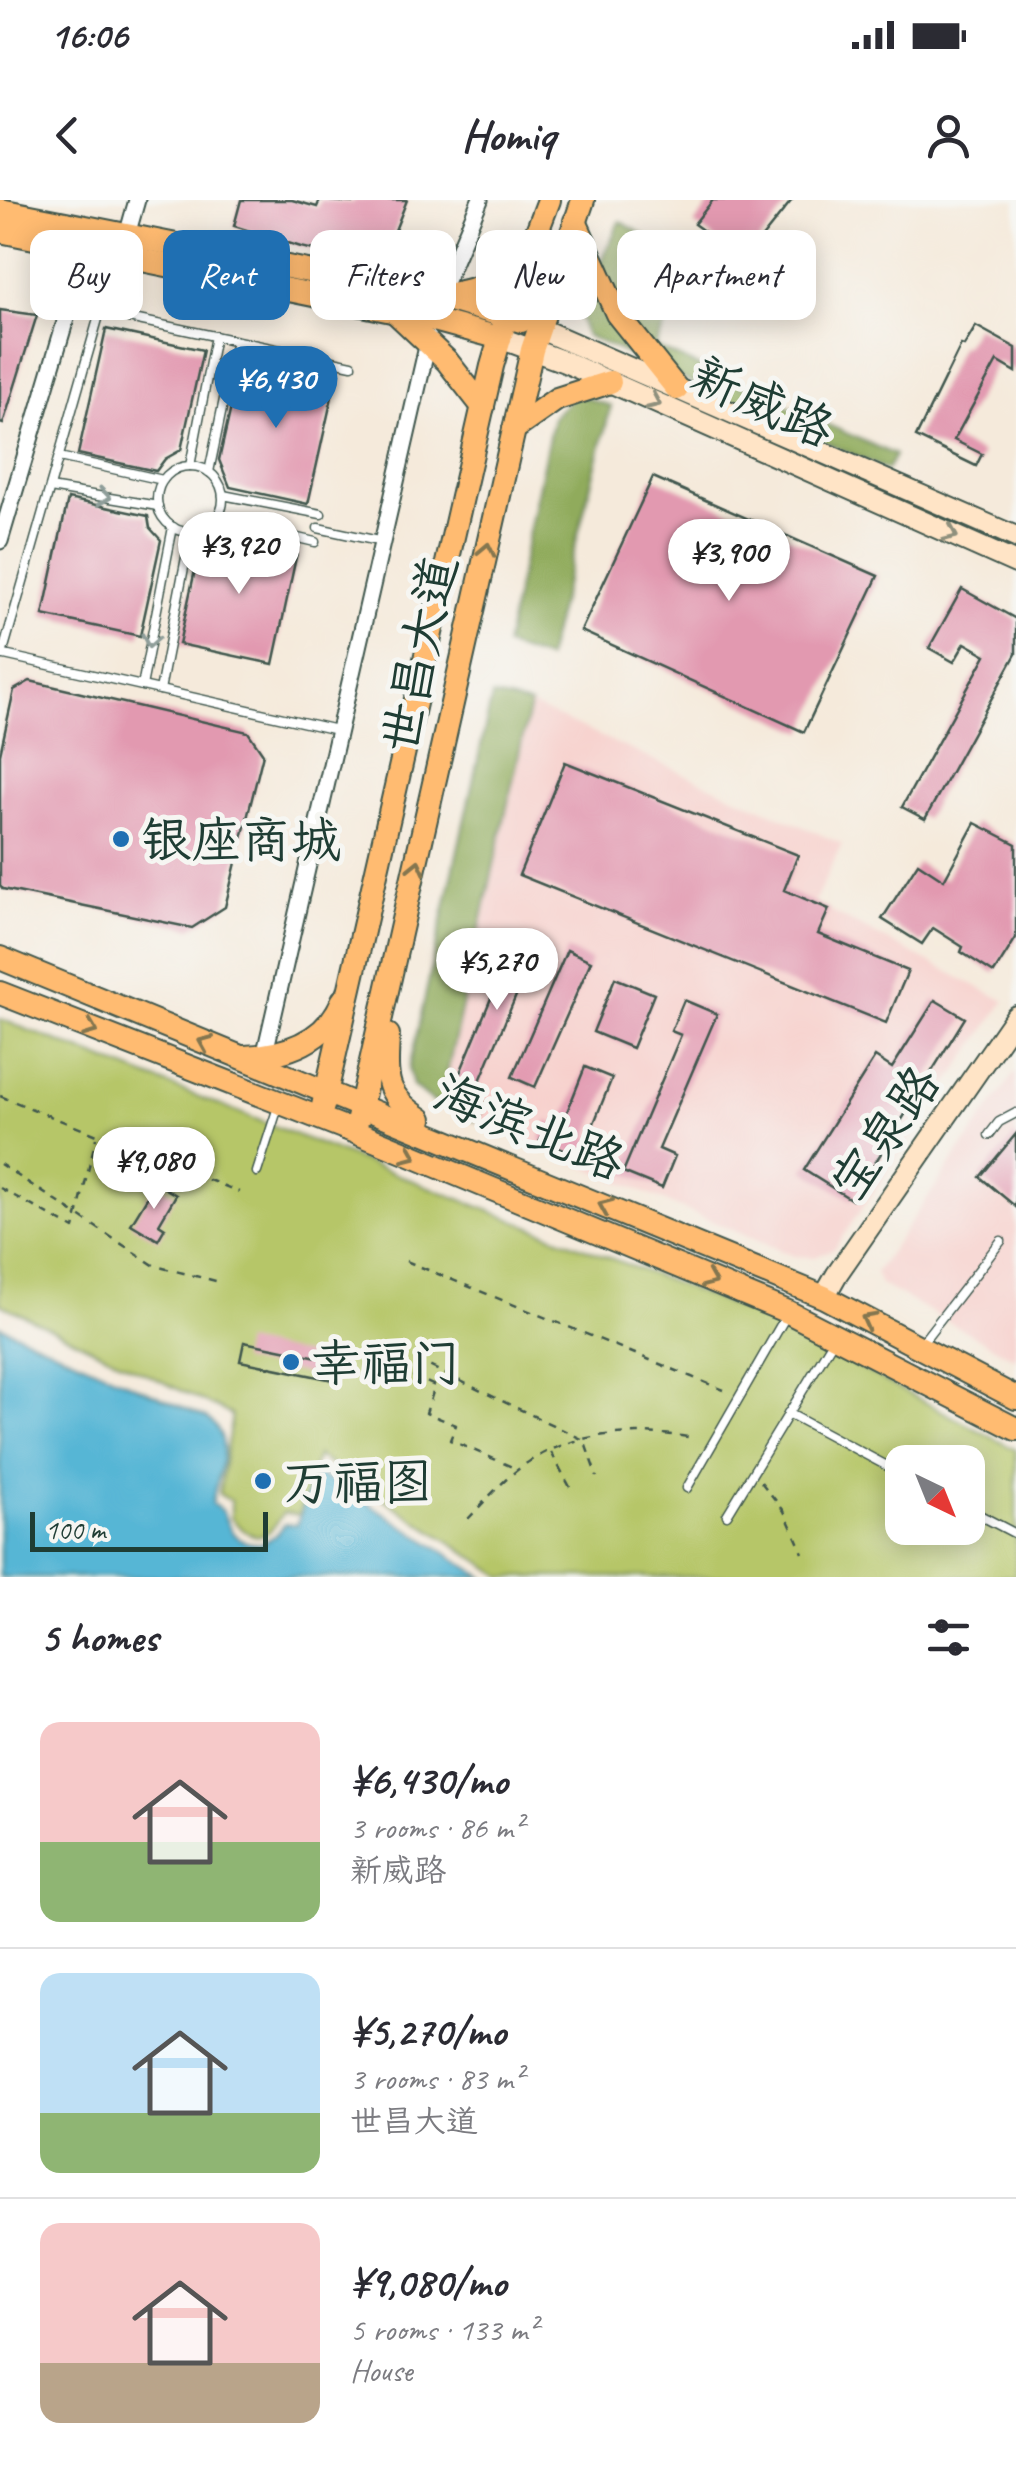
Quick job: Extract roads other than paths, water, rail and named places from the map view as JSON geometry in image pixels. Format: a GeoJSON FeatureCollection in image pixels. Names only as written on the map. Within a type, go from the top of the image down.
{"type":"FeatureCollection","features":[{"type":"Feature","properties":{"kind":"main road","name":"世昌大道"},"geometry":{"type":"LineString","coordinates":[[538,230],[549,200]]}},
{"type":"Feature","properties":{"kind":"main road","name":"新威路"},"geometry":{"type":"LineString","coordinates":[[0,210],[64,230]]}},
{"type":"Feature","properties":{"kind":"main road","name":"世昌大道"},"geometry":{"type":"LineString","coordinates":[[355,1132],[535,339],[579,210]]}},
{"type":"Feature","properties":{"kind":"main road"},"geometry":{"type":"LineString","coordinates":[[579,210],[617,314],[677,388]]}},
{"type":"Feature","properties":{"kind":"main road","name":"新威路"},"geometry":{"type":"LineString","coordinates":[[0,230],[30,233]]}},
{"type":"Feature","properties":{"kind":"main road","name":"新威路"},"geometry":{"type":"LineString","coordinates":[[143,249],[310,283]]}},
{"type":"Feature","properties":{"kind":"main road","name":"新威路"},"geometry":{"type":"LineString","coordinates":[[143,250],[310,291]]}},
{"type":"Feature","properties":{"kind":"main road","name":"新威路"},"geometry":{"type":"LineString","coordinates":[[456,314],[677,388],[1016,537]]}},
{"type":"Feature","properties":{"kind":"main road"},"geometry":{"type":"LineString","coordinates":[[403,320],[460,376],[483,407]]}},
{"type":"Feature","properties":{"kind":"main road","name":"世昌大道"},"geometry":{"type":"LineString","coordinates":[[320,1119],[506,320]]}},
{"type":"Feature","properties":{"kind":"main road","name":"新威路"},"geometry":{"type":"LineString","coordinates":[[535,339],[610,382],[1016,562]]}},
{"type":"Feature","properties":{"kind":"main road"},"geometry":{"type":"LineString","coordinates":[[514,429],[557,399],[610,382]]}},
{"type":"Feature","properties":{"kind":"main road"},"geometry":{"type":"LineString","coordinates":[[0,958],[238,1057],[263,1061],[321,1035],[340,1009],[358,964]]}},
{"type":"Feature","properties":{"kind":"main road"},"geometry":{"type":"LineString","coordinates":[[391,982],[387,1066],[390,1089],[400,1105],[462,1145]]}},
{"type":"Feature","properties":{"kind":"main road","name":"海滨北路"},"geometry":{"type":"LineString","coordinates":[[0,993],[355,1132],[788,1312],[1016,1429]]}},
{"type":"Feature","properties":{"kind":"main road","name":"宝泉路"},"geometry":{"type":"LineString","coordinates":[[824,1297],[1016,1017]]}},
{"type":"Feature","properties":{"kind":"main road","name":"海滨北路"},"geometry":{"type":"LineString","coordinates":[[263,1061],[328,1093],[824,1297],[1016,1398]]}},
{"type":"Feature","properties":{"kind":"street"},"geometry":{"type":"LineString","coordinates":[[128,230],[137,200]]}},
{"type":"Feature","properties":{"kind":"street"},"geometry":{"type":"LineString","coordinates":[[456,259],[480,200]]}},
{"type":"Feature","properties":{"kind":"street"},"geometry":{"type":"LineString","coordinates":[[0,541],[66,320]]}},
{"type":"Feature","properties":{"kind":"street"},"geometry":{"type":"LineString","coordinates":[[263,1061],[433,320]]}},
{"type":"Feature","properties":{"kind":"lane"},"geometry":{"type":"LineString","coordinates":[[340,731],[1,655],[100,312],[352,365]]}},
{"type":"Feature","properties":{"kind":"lane"},"geometry":{"type":"LineString","coordinates":[[190,466],[215,336]]}},
{"type":"Feature","properties":{"kind":"lane"},"geometry":{"type":"LineString","coordinates":[[210,472],[236,341]]}},
{"type":"Feature","properties":{"kind":"lane"},"geometry":{"type":"LineString","coordinates":[[58,457],[163,480]]}},
{"type":"Feature","properties":{"kind":"lane"},"geometry":{"type":"LineString","coordinates":[[190,466],[210,472],[223,495],[222,510],[216,520],[208,528],[191,532],[172,527],[158,506],[158,490],[163,480],[179,468],[190,466]]}},
{"type":"Feature","properties":{"kind":"lane"},"geometry":{"type":"LineString","coordinates":[[50,488],[158,506]]}},
{"type":"Feature","properties":{"kind":"lane"},"geometry":{"type":"LineString","coordinates":[[223,495],[321,514]]}},
{"type":"Feature","properties":{"kind":"lane"},"geometry":{"type":"LineString","coordinates":[[216,520],[315,542]]}},
{"type":"Feature","properties":{"kind":"lane"},"geometry":{"type":"LineString","coordinates":[[142,686],[172,527]]}},
{"type":"Feature","properties":{"kind":"lane"},"geometry":{"type":"LineString","coordinates":[[318,528],[383,542]]}},
{"type":"Feature","properties":{"kind":"lane"},"geometry":{"type":"LineString","coordinates":[[160,690],[191,532]]}},
{"type":"Feature","properties":{"kind":"lane"},"geometry":{"type":"LineString","coordinates":[[257,1172],[279,1103]]}},
{"type":"Feature","properties":{"kind":"lane"},"geometry":{"type":"LineString","coordinates":[[989,1135],[999,1122],[1016,1113]]}},
{"type":"Feature","properties":{"kind":"lane"},"geometry":{"type":"LineString","coordinates":[[920,1347],[1002,1242]]}},
{"type":"Feature","properties":{"kind":"lane"},"geometry":{"type":"LineString","coordinates":[[687,1488],[788,1312]]}},
{"type":"Feature","properties":{"kind":"lane"},"geometry":{"type":"LineString","coordinates":[[727,1514],[836,1335]]}},
{"type":"Feature","properties":{"kind":"lane"},"geometry":{"type":"LineString","coordinates":[[788,1413],[885,1465]]}},
{"type":"Feature","properties":{"kind":"lane"},"geometry":{"type":"LineString","coordinates":[[985,1518],[1016,1534]]}},
{"type":"Feature","properties":{"kind":"water"},"geometry":{"type":"Polygon","coordinates":[[[0,1326],[207,1418],[221,1436],[223,1447],[212,1504],[222,1510],[239,1539],[261,1544],[285,1524],[297,1525],[311,1481],[319,1475],[483,1577],[0,1577],[0,1326]]]}},
{"type":"Feature","properties":{"kind":"place","name":"银座商城"},"geometry":{"type":"Point","coordinates":[121,839]}},
{"type":"Feature","properties":{"kind":"place","name":"幸福门"},"geometry":{"type":"Point","coordinates":[291,1362]}},
{"type":"Feature","properties":{"kind":"place","name":"万福图"},"geometry":{"type":"Point","coordinates":[263,1481]}}]}
